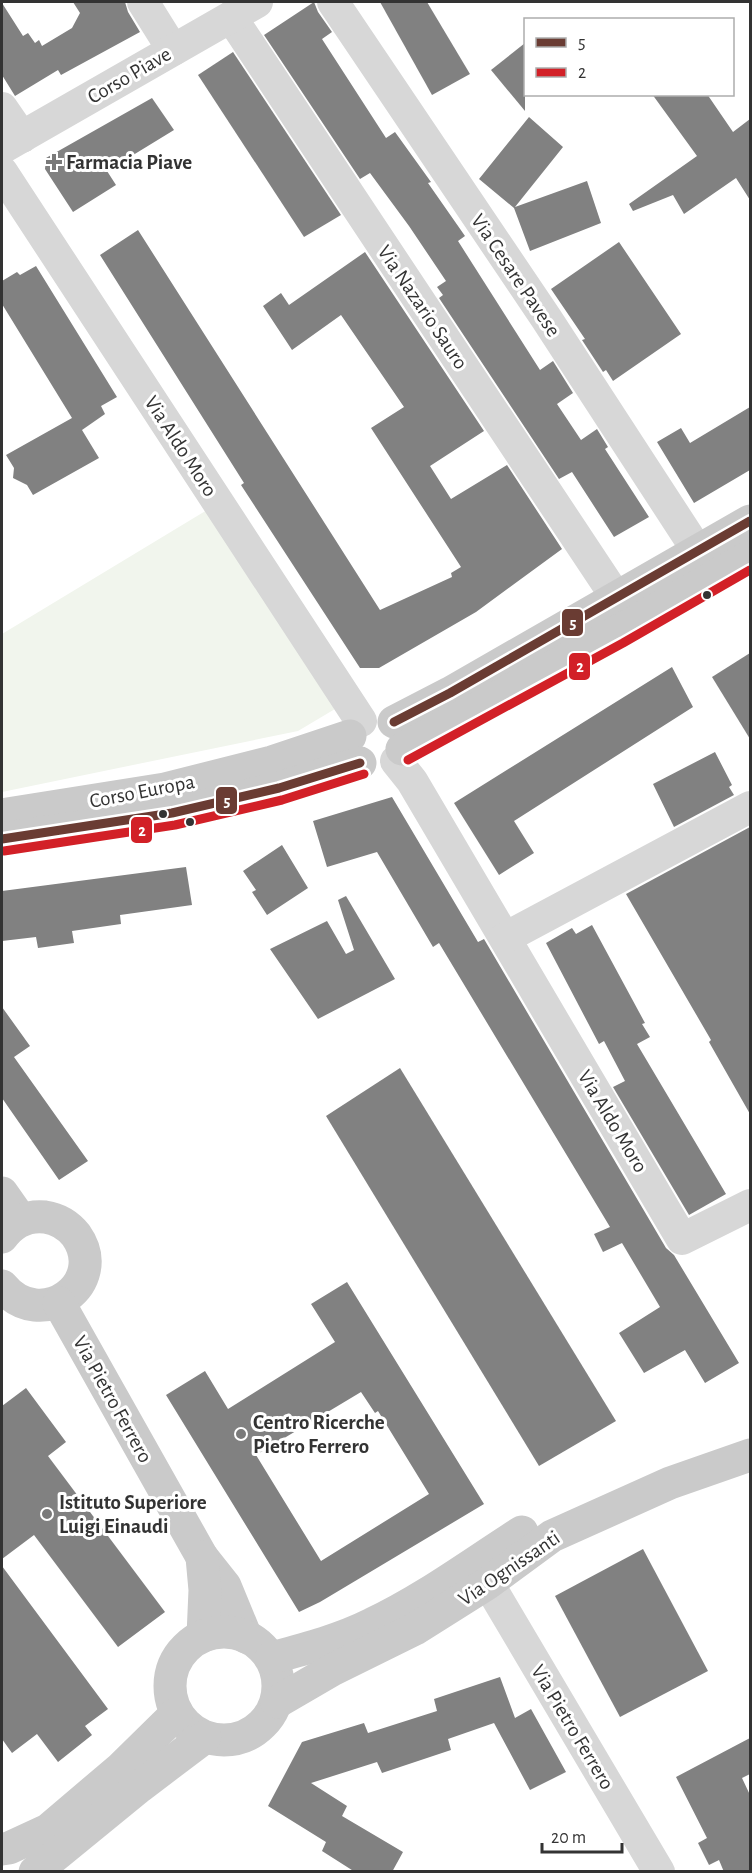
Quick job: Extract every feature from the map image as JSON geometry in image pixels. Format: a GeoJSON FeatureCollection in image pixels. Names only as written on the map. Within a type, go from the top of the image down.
{"type":"FeatureCollection","features":[{"type":"Feature","properties":{"kind":"main road","name":"Corso Europa"},"geometry":{"type":"LineString","coordinates":[[357,740],[372,769],[381,769],[397,744],[450,693],[750,521]]}},
{"type":"Feature","properties":{"kind":"main road","name":"Corso Europa"},"geometry":{"type":"LineString","coordinates":[[397,744],[617,632],[750,556]]}},
{"type":"Feature","properties":{"kind":"main road","name":"Corso Europa"},"geometry":{"type":"LineString","coordinates":[[2,839],[172,813],[279,788],[357,740],[370,717],[378,716],[397,744]]}},
{"type":"Feature","properties":{"kind":"main road","name":"Corso Europa"},"geometry":{"type":"LineString","coordinates":[[2,815],[165,789],[357,740]]}},
{"type":"Feature","properties":{"kind":"main road"},"geometry":{"type":"LineString","coordinates":[[2,1193],[11,1229],[38,1216],[55,1219],[70,1228],[81,1242],[85,1259],[82,1277],[73,1292],[58,1302],[43,1307],[27,1305],[13,1298],[2,1286]]}},
{"type":"Feature","properties":{"kind":"main road","name":"Via Pietro Ferrero"},"geometry":{"type":"LineString","coordinates":[[58,1302],[202,1557],[225,1586],[246,1636]]}},
{"type":"Feature","properties":{"kind":"main road","name":"Via Ognissanti"},"geometry":{"type":"LineString","coordinates":[[271,1658],[321,1645],[372,1624],[417,1599],[539,1521],[617,1484],[750,1437]]}},
{"type":"Feature","properties":{"kind":"main road","name":"Via Ognissanti"},"geometry":{"type":"LineString","coordinates":[[276,1702],[332,1670],[415,1629],[488,1583],[552,1536],[670,1483],[750,1455]]}},
{"type":"Feature","properties":{"kind":"main road"},"geometry":{"type":"LineString","coordinates":[[202,1557],[205,1590],[203,1636]]}},
{"type":"Feature","properties":{"kind":"main road"},"geometry":{"type":"LineString","coordinates":[[218,1632],[232,1633],[246,1636],[260,1645],[271,1658],[277,1672],[279,1687],[276,1702],[269,1718],[256,1730],[240,1738],[223,1741],[205,1737],[184,1724],[177,1713],[170,1690],[171,1673],[178,1658],[189,1645],[203,1636],[218,1632]]}},
{"type":"Feature","properties":{"kind":"main road"},"geometry":{"type":"LineString","coordinates":[[2,1849],[48,1830],[121,1768],[177,1713]]}},
{"type":"Feature","properties":{"kind":"main road"},"geometry":{"type":"LineString","coordinates":[[35,1872],[139,1787],[205,1737]]}},
{"type":"Feature","properties":{"kind":"street"},"geometry":{"type":"LineString","coordinates":[[143,2],[173,50]]}},
{"type":"Feature","properties":{"kind":"street","name":"Via Cesare Pavese"},"geometry":{"type":"LineString","coordinates":[[333,2],[546,318],[697,550]]}},
{"type":"Feature","properties":{"kind":"street","name":"Corso Piave"},"geometry":{"type":"LineString","coordinates":[[12,142],[244,9]]}},
{"type":"Feature","properties":{"kind":"street","name":"Via Nazario Sauro"},"geometry":{"type":"LineString","coordinates":[[244,9],[616,597]]}},
{"type":"Feature","properties":{"kind":"street"},"geometry":{"type":"LineString","coordinates":[[2,108],[12,142]]}},
{"type":"Feature","properties":{"kind":"street","name":"Via Aldo Moro"},"geometry":{"type":"LineString","coordinates":[[2,172],[357,740]]}},
{"type":"Feature","properties":{"kind":"street","name":"Via Aldo Moro"},"geometry":{"type":"LineString","coordinates":[[397,744],[412,781],[682,1239],[750,1205]]}},
{"type":"Feature","properties":{"kind":"street"},"geometry":{"type":"LineString","coordinates":[[505,938],[750,807]]}},
{"type":"Feature","properties":{"kind":"street","name":"Via Pietro Ferrero"},"geometry":{"type":"LineString","coordinates":[[488,1583],[659,1872]]}},
{"type":"Feature","properties":{"kind":"shaded area"},"geometry":{"type":"Polygon","coordinates":[[[212,507],[335,709],[298,731],[2,792],[2,634],[212,507]]]}},
{"type":"Feature","properties":{"kind":"building"},"geometry":{"type":"Polygon","coordinates":[[[73,2],[125,2],[140,32],[61,75],[58,70],[15,96],[2,75],[2,3],[23,36],[28,33],[35,43],[39,40],[42,46],[72,28],[80,13],[73,2]]]}},
{"type":"Feature","properties":{"kind":"building"},"geometry":{"type":"Polygon","coordinates":[[[314,2],[332,32],[322,39],[386,138],[395,132],[431,182],[428,183],[465,236],[458,241],[540,370],[553,361],[573,393],[557,404],[581,440],[597,429],[608,447],[605,449],[649,517],[614,537],[572,472],[559,479],[439,298],[443,295],[437,287],[446,281],[370,173],[360,179],[264,35],[314,2]]]}},
{"type":"Feature","properties":{"kind":"building"},"geometry":{"type":"Polygon","coordinates":[[[380,2],[427,2],[470,74],[432,95],[380,2]]]}},
{"type":"Feature","properties":{"kind":"building"},"geometry":{"type":"Polygon","coordinates":[[[524,44],[525,111],[491,70],[524,44]]]}},
{"type":"Feature","properties":{"kind":"building"},"geometry":{"type":"Polygon","coordinates":[[[233,52],[341,215],[304,237],[198,75],[233,52]]]}},
{"type":"Feature","properties":{"kind":"building"},"geometry":{"type":"Polygon","coordinates":[[[653,96],[708,96],[733,132],[750,119],[750,200],[736,178],[684,214],[673,195],[633,211],[629,204],[697,156],[653,96]]]}},
{"type":"Feature","properties":{"kind":"building"},"geometry":{"type":"Polygon","coordinates":[[[152,98],[174,130],[107,171],[116,185],[73,212],[45,169],[46,158],[152,98]]]}},
{"type":"Feature","properties":{"kind":"building"},"geometry":{"type":"Polygon","coordinates":[[[529,117],[563,147],[515,207],[587,181],[601,223],[530,251],[514,208],[479,179],[529,117]]]}},
{"type":"Feature","properties":{"kind":"building"},"geometry":{"type":"Polygon","coordinates":[[[138,230],[380,610],[452,577],[451,573],[461,567],[371,428],[404,407],[341,315],[292,350],[263,306],[281,293],[289,305],[365,252],[484,431],[430,466],[451,499],[507,465],[562,549],[476,612],[379,668],[360,668],[241,485],[244,483],[100,255],[138,230]]]}},
{"type":"Feature","properties":{"kind":"building"},"geometry":{"type":"Polygon","coordinates":[[[619,242],[681,334],[613,381],[606,370],[603,372],[582,340],[585,339],[551,289],[619,242]]]}},
{"type":"Feature","properties":{"kind":"building"},"geometry":{"type":"Polygon","coordinates":[[[36,266],[117,397],[101,406],[105,414],[82,430],[99,458],[33,495],[27,485],[13,478],[14,468],[6,455],[72,418],[2,304],[2,281],[17,272],[20,275],[36,266]]]}},
{"type":"Feature","properties":{"kind":"building"},"geometry":{"type":"Polygon","coordinates":[[[750,407],[750,470],[694,503],[657,442],[681,428],[690,443],[750,407]]]}},
{"type":"Feature","properties":{"kind":"building"},"geometry":{"type":"Polygon","coordinates":[[[750,653],[750,739],[712,677],[750,653]]]}},
{"type":"Feature","properties":{"kind":"building"},"geometry":{"type":"Polygon","coordinates":[[[672,667],[693,707],[514,821],[534,853],[499,875],[454,803],[672,667]]]}},
{"type":"Feature","properties":{"kind":"building"},"geometry":{"type":"Polygon","coordinates":[[[715,752],[732,785],[729,787],[734,795],[674,827],[653,784],[715,752]]]}},
{"type":"Feature","properties":{"kind":"building"},"geometry":{"type":"Polygon","coordinates":[[[392,797],[478,942],[484,939],[666,1248],[674,1255],[739,1363],[705,1383],[685,1350],[644,1373],[619,1333],[660,1307],[622,1243],[603,1252],[594,1234],[610,1227],[439,943],[433,947],[377,852],[327,867],[313,821],[392,797]]]}},
{"type":"Feature","properties":{"kind":"building"},"geometry":{"type":"Polygon","coordinates":[[[750,827],[750,1114],[709,1042],[711,1040],[626,894],[750,827]]]}},
{"type":"Feature","properties":{"kind":"building"},"geometry":{"type":"Polygon","coordinates":[[[282,845],[308,888],[267,915],[252,892],[256,890],[243,871],[282,845]]]}},
{"type":"Feature","properties":{"kind":"building"},"geometry":{"type":"Polygon","coordinates":[[[186,867],[192,905],[120,915],[121,924],[72,931],[74,943],[38,948],[36,937],[2,941],[2,891],[186,867]]]}},
{"type":"Feature","properties":{"kind":"building"},"geometry":{"type":"Polygon","coordinates":[[[346,896],[395,979],[318,1019],[270,949],[327,921],[346,954],[354,950],[338,900],[346,896]]]}},
{"type":"Feature","properties":{"kind":"building"},"geometry":{"type":"Polygon","coordinates":[[[592,925],[645,1023],[642,1024],[650,1037],[637,1044],[726,1194],[689,1215],[613,1087],[625,1081],[604,1041],[599,1044],[546,943],[572,928],[576,934],[592,925]]]}},
{"type":"Feature","properties":{"kind":"building"},"geometry":{"type":"Polygon","coordinates":[[[2,1007],[30,1046],[14,1057],[88,1161],[59,1180],[2,1098],[2,1007]]]}},
{"type":"Feature","properties":{"kind":"building"},"geometry":{"type":"Polygon","coordinates":[[[400,1068],[616,1421],[539,1466],[326,1116],[400,1068]]]}},
{"type":"Feature","properties":{"kind":"building","name":"Centro Ricerche Pietro Ferrero"},"geometry":{"type":"Polygon","coordinates":[[[347,1282],[484,1504],[320,1602],[299,1612],[166,1395],[205,1371],[228,1409],[335,1342],[311,1304],[347,1282]],[[361,1392],[256,1455],[321,1561],[429,1494],[378,1411],[375,1413],[361,1392]]]}},
{"type":"Feature","properties":{"kind":"building","name":"Istituto Superiore Luigi Einaudi"},"geometry":{"type":"Polygon","coordinates":[[[26,1388],[66,1442],[48,1456],[165,1612],[118,1647],[34,1535],[2,1559],[2,1406],[26,1388]]]}},
{"type":"Feature","properties":{"kind":"building"},"geometry":{"type":"Polygon","coordinates":[[[643,1549],[708,1671],[620,1717],[555,1596],[643,1549]]]}},
{"type":"Feature","properties":{"kind":"building","name":"Istituto Superiore Luigi Einaudi"},"geometry":{"type":"Polygon","coordinates":[[[2,1566],[108,1709],[85,1726],[92,1735],[58,1762],[37,1734],[12,1753],[2,1739],[2,1566]]]}},
{"type":"Feature","properties":{"kind":"building"},"geometry":{"type":"Polygon","coordinates":[[[500,1677],[515,1718],[531,1709],[566,1772],[530,1790],[494,1723],[448,1739],[451,1750],[382,1773],[377,1762],[311,1783],[347,1806],[342,1816],[403,1852],[392,1872],[355,1872],[322,1851],[326,1842],[268,1806],[302,1742],[364,1723],[368,1733],[437,1711],[434,1699],[500,1677]]]}},
{"type":"Feature","properties":{"kind":"building"},"geometry":{"type":"Polygon","coordinates":[[[750,1738],[750,1774],[742,1778],[750,1795],[750,1872],[724,1872],[719,1860],[709,1865],[698,1843],[707,1838],[676,1777],[750,1738]]]}},
{"type":"Feature","properties":{"kind":"transit line","name":"5"},"geometry":{"type":"LineString","coordinates":[[394,722],[450,693],[750,521]]}},
{"type":"Feature","properties":{"kind":"transit line","name":"2"},"geometry":{"type":"LineString","coordinates":[[408,760],[623,643],[750,570]]}},
{"type":"Feature","properties":{"kind":"transit line","name":"5"},"geometry":{"type":"LineString","coordinates":[[2,839],[172,813],[279,788],[360,763]]}},
{"type":"Feature","properties":{"kind":"transit line","name":"2"},"geometry":{"type":"LineString","coordinates":[[4,851],[175,825],[282,800],[364,774]]}},
{"type":"Feature","properties":{"kind":"place","name":"Farmacia Piave"},"geometry":{"type":"Point","coordinates":[54,162]}},
{"type":"Feature","properties":{"kind":"place","name":"Centro Ricerche Pietro Ferrero"},"geometry":{"type":"Point","coordinates":[241,1434]}},
{"type":"Feature","properties":{"kind":"place","name":"Istituto Superiore Luigi Einaudi"},"geometry":{"type":"Point","coordinates":[47,1514]}}]}
